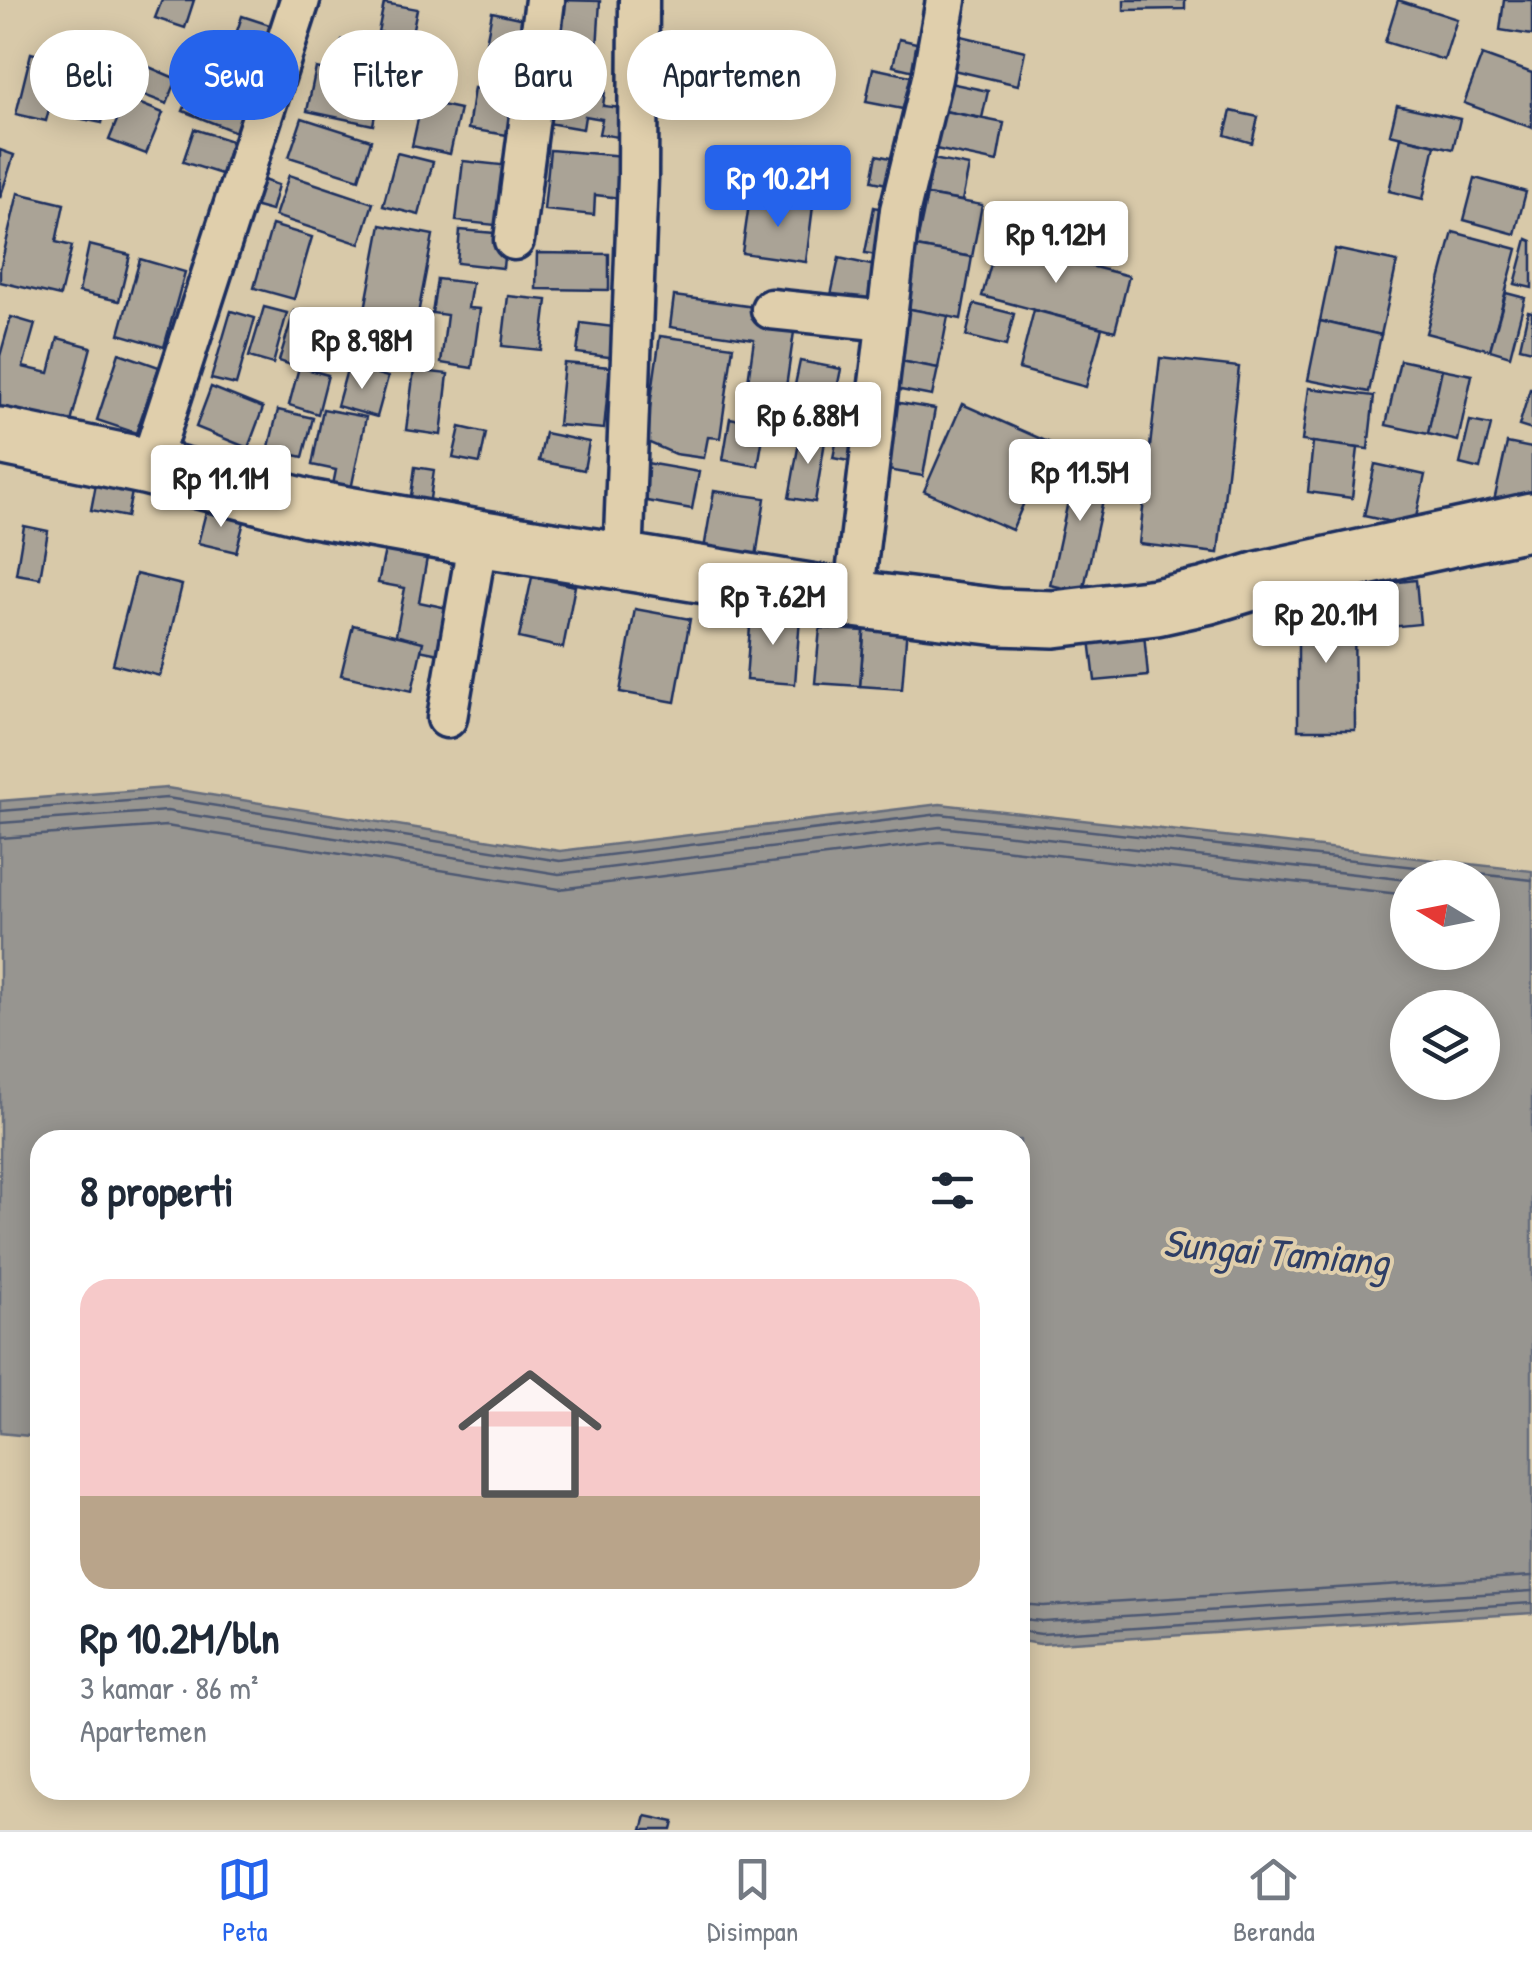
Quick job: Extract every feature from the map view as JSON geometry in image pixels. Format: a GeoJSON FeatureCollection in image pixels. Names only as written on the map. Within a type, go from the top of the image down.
{"type":"FeatureCollection","features":[{"type":"Feature","properties":{"kind":"street"},"geometry":{"type":"LineString","coordinates":[[148,467],[300,0]]}},
{"type":"Feature","properties":{"kind":"street"},"geometry":{"type":"LineString","coordinates":[[514,240],[545,0]]}},
{"type":"Feature","properties":{"kind":"street"},"geometry":{"type":"LineString","coordinates":[[623,562],[638,178],[639,0]]}},
{"type":"Feature","properties":{"kind":"street"},"geometry":{"type":"LineString","coordinates":[[853,598],[900,210],[932,78],[946,0]]}},
{"type":"Feature","properties":{"kind":"street"},"geometry":{"type":"LineString","coordinates":[[771,309],[886,321]]}},
{"type":"Feature","properties":{"kind":"street"},"geometry":{"type":"LineString","coordinates":[[0,436],[148,467],[308,508],[853,598],[999,616],[1054,619],[1102,615],[1189,600],[1278,576],[1532,521]]}},
{"type":"Feature","properties":{"kind":"street"},"geometry":{"type":"LineString","coordinates":[[447,718],[478,538]]}},
{"type":"Feature","properties":{"kind":"water","name":"Sungai Tamiang"},"geometry":{"type":"Polygon","coordinates":[[[167,788],[560,851],[940,804],[1435,860],[1390,860],[1390,970],[1500,970],[1500,867],[1532,871],[1532,1613],[1030,1642],[1030,1130],[30,1130],[30,1436],[0,1433],[0,801],[167,788]]]}},
{"type":"Feature","properties":{"kind":"building"},"geometry":{"type":"Polygon","coordinates":[[[162,0],[194,0],[185,28],[155,18],[162,0]]]}},
{"type":"Feature","properties":{"kind":"building"},"geometry":{"type":"Polygon","coordinates":[[[558,0],[600,1],[598,30],[557,30],[558,0]]]}},
{"type":"Feature","properties":{"kind":"building"},"geometry":{"type":"Polygon","coordinates":[[[1124,0],[1185,0],[1185,9],[1124,10],[1124,0]]]}},
{"type":"Feature","properties":{"kind":"building"},"geometry":{"type":"Polygon","coordinates":[[[1398,0],[1457,19],[1444,60],[1385,42],[1398,0]]]}},
{"type":"Feature","properties":{"kind":"building"},"geometry":{"type":"Polygon","coordinates":[[[1504,0],[1532,0],[1532,35],[1500,30],[1504,0]]]}},
{"type":"Feature","properties":{"kind":"building"},"geometry":{"type":"Polygon","coordinates":[[[384,3],[417,9],[413,30],[378,30],[384,3]]]}},
{"type":"Feature","properties":{"kind":"building"},"geometry":{"type":"Polygon","coordinates":[[[492,12],[533,21],[531,30],[488,30],[492,12]]]}},
{"type":"Feature","properties":{"kind":"building"},"geometry":{"type":"Polygon","coordinates":[[[242,16],[276,27],[275,30],[237,30],[242,16]]]}},
{"type":"Feature","properties":{"kind":"building"},"geometry":{"type":"Polygon","coordinates":[[[957,35],[1025,51],[1018,85],[949,69],[957,35]]]}},
{"type":"Feature","properties":{"kind":"building"},"geometry":{"type":"Polygon","coordinates":[[[899,39],[929,46],[923,73],[893,66],[899,39]]]}},
{"type":"Feature","properties":{"kind":"building"},"geometry":{"type":"Polygon","coordinates":[[[1482,55],[1532,73],[1532,128],[1464,103],[1482,55]]]}},
{"type":"Feature","properties":{"kind":"building"},"geometry":{"type":"Polygon","coordinates":[[[30,57],[30,117],[16,114],[30,57]]]}},
{"type":"Feature","properties":{"kind":"building"},"geometry":{"type":"Polygon","coordinates":[[[149,67],[169,76],[167,104],[149,97],[149,67]]]}},
{"type":"Feature","properties":{"kind":"building"},"geometry":{"type":"Polygon","coordinates":[[[316,68],[319,69],[319,114],[307,111],[316,68]]]}},
{"type":"Feature","properties":{"kind":"building"},"geometry":{"type":"Polygon","coordinates":[[[873,68],[915,77],[908,110],[866,102],[873,68]]]}},
{"type":"Feature","properties":{"kind":"building"},"geometry":{"type":"Polygon","coordinates":[[[945,82],[988,91],[982,118],[939,110],[945,82]]]}},
{"type":"Feature","properties":{"kind":"building"},"geometry":{"type":"Polygon","coordinates":[[[474,88],[478,89],[478,120],[516,120],[514,136],[468,129],[474,88]]]}},
{"type":"Feature","properties":{"kind":"building"},"geometry":{"type":"Polygon","coordinates":[[[1397,105],[1460,119],[1453,149],[1390,134],[1397,105]]]}},
{"type":"Feature","properties":{"kind":"building"},"geometry":{"type":"Polygon","coordinates":[[[607,106],[621,108],[631,139],[599,134],[602,120],[607,120],[607,106]]]}},
{"type":"Feature","properties":{"kind":"building"},"geometry":{"type":"Polygon","coordinates":[[[149,107],[163,113],[146,154],[109,140],[117,120],[149,120],[149,107]]]}},
{"type":"Feature","properties":{"kind":"building"},"geometry":{"type":"Polygon","coordinates":[[[939,110],[1004,123],[997,162],[931,148],[939,110]]]}},
{"type":"Feature","properties":{"kind":"building"},"geometry":{"type":"Polygon","coordinates":[[[1231,111],[1258,117],[1252,143],[1225,135],[1231,111]]]}},
{"type":"Feature","properties":{"kind":"building"},"geometry":{"type":"Polygon","coordinates":[[[302,118],[371,140],[359,179],[289,157],[302,118]]]}},
{"type":"Feature","properties":{"kind":"building"},"geometry":{"type":"Polygon","coordinates":[[[206,120],[240,120],[236,132],[206,120]]]}},
{"type":"Feature","properties":{"kind":"building"},"geometry":{"type":"Polygon","coordinates":[[[418,120],[458,120],[450,154],[412,146],[418,120]]]}},
{"type":"Feature","properties":{"kind":"building"},"geometry":{"type":"Polygon","coordinates":[[[542,120],[584,120],[583,129],[542,120]]]}},
{"type":"Feature","properties":{"kind":"building"},"geometry":{"type":"Polygon","coordinates":[[[194,129],[232,141],[221,174],[183,162],[194,129]]]}},
{"type":"Feature","properties":{"kind":"building"},"geometry":{"type":"Polygon","coordinates":[[[1401,137],[1435,145],[1423,199],[1389,191],[1401,137]]]}},
{"type":"Feature","properties":{"kind":"building"},"geometry":{"type":"Polygon","coordinates":[[[0,150],[14,155],[0,198],[0,150]]]}},
{"type":"Feature","properties":{"kind":"building"},"geometry":{"type":"Polygon","coordinates":[[[550,150],[624,156],[621,198],[595,195],[594,215],[544,210],[550,150]]]}},
{"type":"Feature","properties":{"kind":"building"},"geometry":{"type":"Polygon","coordinates":[[[397,153],[433,162],[419,215],[383,206],[397,153]]]}},
{"type":"Feature","properties":{"kind":"building"},"geometry":{"type":"Polygon","coordinates":[[[877,155],[903,161],[897,186],[872,181],[877,155]]]}},
{"type":"Feature","properties":{"kind":"building"},"geometry":{"type":"Polygon","coordinates":[[[933,159],[969,166],[962,201],[927,195],[933,159]]]}},
{"type":"Feature","properties":{"kind":"building"},"geometry":{"type":"Polygon","coordinates":[[[463,161],[511,166],[505,226],[456,221],[463,161]]]}},
{"type":"Feature","properties":{"kind":"building"},"geometry":{"type":"Polygon","coordinates":[[[289,175],[373,203],[360,244],[275,216],[289,175]]]}},
{"type":"Feature","properties":{"kind":"building"},"geometry":{"type":"Polygon","coordinates":[[[1475,178],[1526,192],[1515,234],[1464,220],[1475,178]]]}},
{"type":"Feature","properties":{"kind":"building"},"geometry":{"type":"Polygon","coordinates":[[[260,179],[278,185],[271,211],[253,206],[260,179]]]}},
{"type":"Feature","properties":{"kind":"building"},"geometry":{"type":"Polygon","coordinates":[[[18,193],[64,204],[56,242],[72,246],[60,296],[0,282],[18,193]]]}},
{"type":"Feature","properties":{"kind":"building"},"geometry":{"type":"Polygon","coordinates":[[[927,195],[982,205],[972,257],[916,247],[927,195]]]}},
{"type":"Feature","properties":{"kind":"building"},"geometry":{"type":"Polygon","coordinates":[[[750,197],[813,206],[806,262],[742,253],[750,197]]]}},
{"type":"Feature","properties":{"kind":"building"},"geometry":{"type":"Polygon","coordinates":[[[874,207],[895,212],[887,257],[865,253],[874,207]]]}},
{"type":"Feature","properties":{"kind":"building"},"geometry":{"type":"Polygon","coordinates":[[[272,225],[312,237],[294,299],[254,288],[272,225]]]}},
{"type":"Feature","properties":{"kind":"building"},"geometry":{"type":"Polygon","coordinates":[[[381,225],[433,235],[411,351],[359,341],[381,225]]]}},
{"type":"Feature","properties":{"kind":"building"},"geometry":{"type":"Polygon","coordinates":[[[460,230],[506,234],[503,268],[457,263],[460,230]]]}},
{"type":"Feature","properties":{"kind":"building"},"geometry":{"type":"Polygon","coordinates":[[[1453,232],[1517,249],[1490,350],[1426,333],[1453,232]]]}},
{"type":"Feature","properties":{"kind":"building"},"geometry":{"type":"Polygon","coordinates":[[[1527,239],[1532,241],[1532,288],[1515,284],[1527,239]]]}},
{"type":"Feature","properties":{"kind":"building"},"geometry":{"type":"Polygon","coordinates":[[[997,242],[1129,276],[1115,331],[982,296],[997,242]]]}},
{"type":"Feature","properties":{"kind":"building"},"geometry":{"type":"Polygon","coordinates":[[[89,245],[130,255],[119,301],[79,292],[89,245]]]}},
{"type":"Feature","properties":{"kind":"building"},"geometry":{"type":"Polygon","coordinates":[[[916,247],[972,257],[961,319],[905,308],[916,247]]]}},
{"type":"Feature","properties":{"kind":"building"},"geometry":{"type":"Polygon","coordinates":[[[1335,249],[1397,262],[1381,335],[1320,321],[1335,249]]]}},
{"type":"Feature","properties":{"kind":"building"},"geometry":{"type":"Polygon","coordinates":[[[537,253],[609,254],[609,290],[536,289],[537,253]]]}},
{"type":"Feature","properties":{"kind":"building"},"geometry":{"type":"Polygon","coordinates":[[[839,258],[885,268],[876,311],[830,300],[839,258]]]}},
{"type":"Feature","properties":{"kind":"building"},"geometry":{"type":"Polygon","coordinates":[[[140,259],[185,272],[164,347],[119,334],[140,259]]]}},
{"type":"Feature","properties":{"kind":"building"},"geometry":{"type":"Polygon","coordinates":[[[437,279],[472,283],[468,308],[480,309],[472,368],[441,363],[447,315],[432,313],[437,279]]]}},
{"type":"Feature","properties":{"kind":"building"},"geometry":{"type":"Polygon","coordinates":[[[1506,293],[1525,298],[1510,356],[1490,350],[1506,293]]]}},
{"type":"Feature","properties":{"kind":"building"},"geometry":{"type":"Polygon","coordinates":[[[508,296],[547,300],[541,350],[502,346],[508,296]]]}},
{"type":"Feature","properties":{"kind":"building"},"geometry":{"type":"Polygon","coordinates":[[[674,296],[762,308],[795,325],[782,415],[744,410],[754,339],[670,327],[674,296]]]}},
{"type":"Feature","properties":{"kind":"building"},"geometry":{"type":"Polygon","coordinates":[[[974,304],[1014,314],[1006,346],[966,336],[974,304]]]}},
{"type":"Feature","properties":{"kind":"building"},"geometry":{"type":"Polygon","coordinates":[[[264,307],[287,313],[273,364],[249,357],[264,307]]]}},
{"type":"Feature","properties":{"kind":"building"},"geometry":{"type":"Polygon","coordinates":[[[905,308],[948,316],[938,368],[895,360],[905,308]]]}},
{"type":"Feature","properties":{"kind":"building"},"geometry":{"type":"Polygon","coordinates":[[[1034,310],[1102,328],[1086,387],[1019,369],[1034,310]]]}},
{"type":"Feature","properties":{"kind":"building"},"geometry":{"type":"Polygon","coordinates":[[[231,311],[255,318],[236,385],[211,379],[231,311]]]}},
{"type":"Feature","properties":{"kind":"building"},"geometry":{"type":"Polygon","coordinates":[[[294,311],[336,324],[326,357],[300,349],[294,366],[279,361],[294,311]]]}},
{"type":"Feature","properties":{"kind":"building"},"geometry":{"type":"Polygon","coordinates":[[[1528,311],[1532,312],[1532,350],[1520,347],[1528,311]]]}},
{"type":"Feature","properties":{"kind":"building"},"geometry":{"type":"Polygon","coordinates":[[[11,317],[35,324],[23,367],[49,373],[58,338],[91,347],[69,430],[0,411],[0,356],[11,317]]]}},
{"type":"Feature","properties":{"kind":"building"},"geometry":{"type":"Polygon","coordinates":[[[1320,321],[1381,335],[1369,392],[1308,380],[1320,321]]]}},
{"type":"Feature","properties":{"kind":"building"},"geometry":{"type":"Polygon","coordinates":[[[581,323],[622,328],[617,358],[577,353],[581,323]]]}},
{"type":"Feature","properties":{"kind":"building"},"geometry":{"type":"Polygon","coordinates":[[[660,336],[733,346],[720,438],[708,437],[704,458],[675,454],[645,441],[660,336]]]}},
{"type":"Feature","properties":{"kind":"building"},"geometry":{"type":"Polygon","coordinates":[[[119,353],[159,367],[136,433],[97,420],[119,353]]]}},
{"type":"Feature","properties":{"kind":"building"},"geometry":{"type":"Polygon","coordinates":[[[1160,358],[1239,367],[1218,553],[1139,544],[1160,358]]]}},
{"type":"Feature","properties":{"kind":"building"},"geometry":{"type":"Polygon","coordinates":[[[895,360],[938,368],[932,396],[890,388],[895,360]]]}},
{"type":"Feature","properties":{"kind":"building"},"geometry":{"type":"Polygon","coordinates":[[[1400,360],[1442,369],[1428,434],[1386,425],[1400,360]]]}},
{"type":"Feature","properties":{"kind":"building"},"geometry":{"type":"Polygon","coordinates":[[[800,361],[841,369],[829,427],[788,419],[800,361]]]}},
{"type":"Feature","properties":{"kind":"building"},"geometry":{"type":"Polygon","coordinates":[[[564,363],[610,367],[604,429],[558,425],[564,363]]]}},
{"type":"Feature","properties":{"kind":"building"},"geometry":{"type":"Polygon","coordinates":[[[348,366],[388,377],[377,417],[337,406],[348,366]]]}},
{"type":"Feature","properties":{"kind":"building"},"geometry":{"type":"Polygon","coordinates":[[[299,367],[328,375],[318,414],[289,405],[299,367]]]}},
{"type":"Feature","properties":{"kind":"building"},"geometry":{"type":"Polygon","coordinates":[[[1442,369],[1472,375],[1458,441],[1428,434],[1442,369]]]}},
{"type":"Feature","properties":{"kind":"building"},"geometry":{"type":"Polygon","coordinates":[[[414,370],[448,374],[441,435],[406,430],[414,370]]]}},
{"type":"Feature","properties":{"kind":"building"},"geometry":{"type":"Polygon","coordinates":[[[211,387],[263,408],[248,448],[196,427],[211,387]]]}},
{"type":"Feature","properties":{"kind":"building"},"geometry":{"type":"Polygon","coordinates":[[[1309,388],[1374,396],[1368,449],[1302,441],[1309,388]]]}},
{"type":"Feature","properties":{"kind":"building"},"geometry":{"type":"Polygon","coordinates":[[[847,389],[877,395],[864,464],[833,458],[847,389]]]}},
{"type":"Feature","properties":{"kind":"building"},"geometry":{"type":"Polygon","coordinates":[[[1532,389],[1532,430],[1519,426],[1532,389]]]}},
{"type":"Feature","properties":{"kind":"building"},"geometry":{"type":"Polygon","coordinates":[[[894,402],[935,409],[923,476],[882,469],[894,402]]]}},
{"type":"Feature","properties":{"kind":"building"},"geometry":{"type":"Polygon","coordinates":[[[962,404],[1050,443],[1012,530],[924,491],[962,404]]]}},
{"type":"Feature","properties":{"kind":"building"},"geometry":{"type":"Polygon","coordinates":[[[323,409],[366,417],[349,499],[331,495],[336,470],[312,465],[323,409]]]}},
{"type":"Feature","properties":{"kind":"building"},"geometry":{"type":"Polygon","coordinates":[[[278,410],[313,418],[303,457],[286,453],[282,471],[264,467],[278,410]]]}},
{"type":"Feature","properties":{"kind":"building"},"geometry":{"type":"Polygon","coordinates":[[[730,418],[765,425],[758,466],[723,460],[730,418]]]}},
{"type":"Feature","properties":{"kind":"building"},"geometry":{"type":"Polygon","coordinates":[[[1470,421],[1491,425],[1480,469],[1460,464],[1470,421]]]}},
{"type":"Feature","properties":{"kind":"building"},"geometry":{"type":"Polygon","coordinates":[[[460,427],[486,433],[480,463],[453,458],[460,427]]]}},
{"type":"Feature","properties":{"kind":"building"},"geometry":{"type":"Polygon","coordinates":[[[801,431],[826,435],[815,502],[789,498],[801,431]]]}},
{"type":"Feature","properties":{"kind":"building"},"geometry":{"type":"Polygon","coordinates":[[[545,433],[589,442],[584,470],[539,461],[545,433]]]}},
{"type":"Feature","properties":{"kind":"building"},"geometry":{"type":"Polygon","coordinates":[[[1313,442],[1358,448],[1352,498],[1308,492],[1313,442]]]}},
{"type":"Feature","properties":{"kind":"building"},"geometry":{"type":"Polygon","coordinates":[[[1507,443],[1532,448],[1532,510],[1494,501],[1507,443]]]}},
{"type":"Feature","properties":{"kind":"building"},"geometry":{"type":"Polygon","coordinates":[[[1078,455],[1111,463],[1083,592],[1050,585],[1078,455]]]}},
{"type":"Feature","properties":{"kind":"building"},"geometry":{"type":"Polygon","coordinates":[[[647,463],[699,472],[692,509],[641,500],[647,463]]]}},
{"type":"Feature","properties":{"kind":"building"},"geometry":{"type":"Polygon","coordinates":[[[1375,464],[1425,475],[1414,527],[1364,516],[1375,464]]]}},
{"type":"Feature","properties":{"kind":"building"},"geometry":{"type":"Polygon","coordinates":[[[415,467],[434,470],[429,506],[410,503],[415,467]]]}},
{"type":"Feature","properties":{"kind":"building"},"geometry":{"type":"Polygon","coordinates":[[[96,484],[132,492],[127,517],[91,510],[96,484]]]}},
{"type":"Feature","properties":{"kind":"building"},"geometry":{"type":"Polygon","coordinates":[[[714,491],[765,498],[756,557],[704,549],[714,491]]]}},
{"type":"Feature","properties":{"kind":"building"},"geometry":{"type":"Polygon","coordinates":[[[207,508],[245,518],[236,552],[198,543],[207,508]]]}},
{"type":"Feature","properties":{"kind":"building"},"geometry":{"type":"Polygon","coordinates":[[[24,526],[48,531],[40,578],[16,574],[24,526]]]}},
{"type":"Feature","properties":{"kind":"building"},"geometry":{"type":"Polygon","coordinates":[[[385,550],[427,558],[419,602],[452,609],[444,655],[394,645],[405,588],[378,583],[385,550]]]}},
{"type":"Feature","properties":{"kind":"building"},"geometry":{"type":"Polygon","coordinates":[[[136,574],[182,585],[160,676],[113,664],[136,574]]]}},
{"type":"Feature","properties":{"kind":"building"},"geometry":{"type":"Polygon","coordinates":[[[532,577],[575,586],[563,648],[519,638],[532,577]]]}},
{"type":"Feature","properties":{"kind":"building"},"geometry":{"type":"Polygon","coordinates":[[[1416,580],[1420,624],[1369,629],[1365,586],[1416,580]]]}},
{"type":"Feature","properties":{"kind":"building"},"geometry":{"type":"Polygon","coordinates":[[[1354,602],[1355,730],[1298,730],[1298,603],[1354,602]]]}},
{"type":"Feature","properties":{"kind":"building"},"geometry":{"type":"Polygon","coordinates":[[[635,609],[690,619],[675,702],[620,692],[635,609]]]}},
{"type":"Feature","properties":{"kind":"building"},"geometry":{"type":"Polygon","coordinates":[[[751,613],[800,617],[795,684],[746,680],[751,613]]]}},
{"type":"Feature","properties":{"kind":"building"},"geometry":{"type":"Polygon","coordinates":[[[865,622],[907,626],[902,689],[860,686],[865,622]]]}},
{"type":"Feature","properties":{"kind":"building"},"geometry":{"type":"Polygon","coordinates":[[[353,625],[423,642],[412,691],[341,675],[353,625]]]}},
{"type":"Feature","properties":{"kind":"building"},"geometry":{"type":"Polygon","coordinates":[[[820,628],[864,631],[860,686],[815,683],[820,628]]]}},
{"type":"Feature","properties":{"kind":"building"},"geometry":{"type":"Polygon","coordinates":[[[1144,633],[1148,676],[1095,681],[1090,639],[1144,633]]]}},
{"type":"Feature","properties":{"kind":"building"},"geometry":{"type":"Polygon","coordinates":[[[646,1816],[674,1822],[672,1830],[642,1830],[646,1816]]]}}]}
